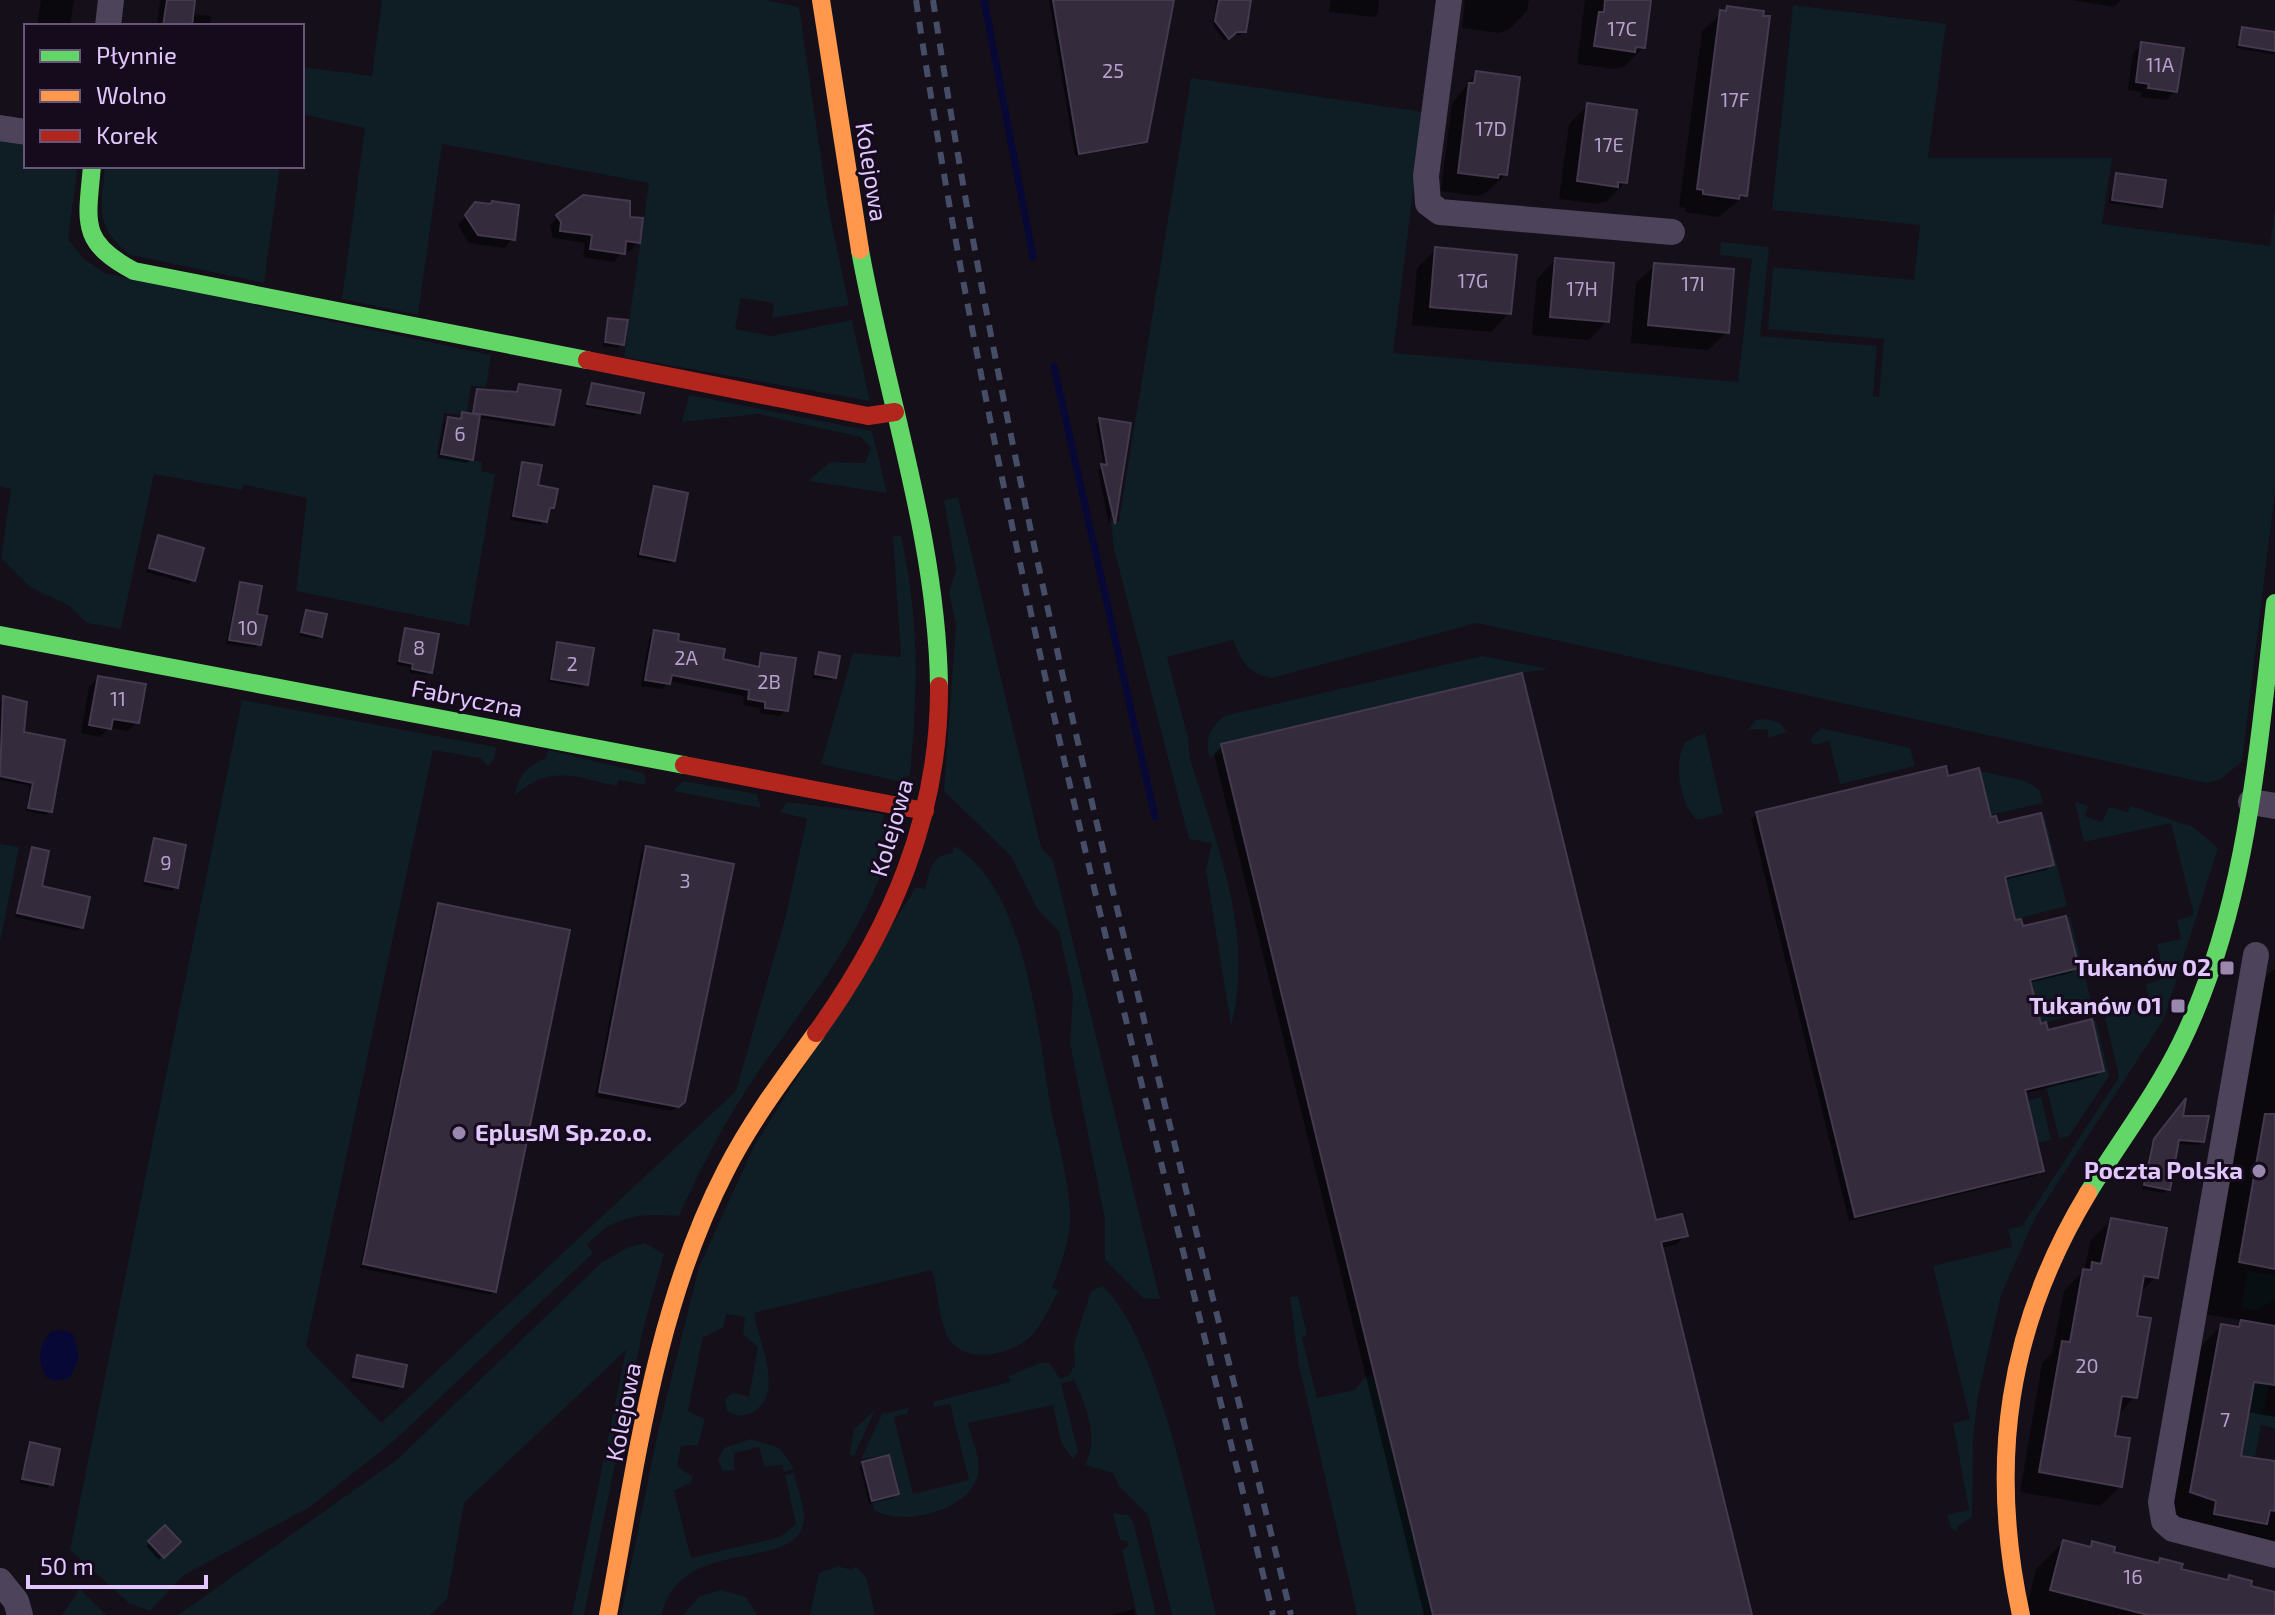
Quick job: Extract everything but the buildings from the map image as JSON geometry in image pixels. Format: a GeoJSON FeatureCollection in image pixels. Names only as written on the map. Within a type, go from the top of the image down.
{"type":"FeatureCollection","features":[{"type":"Feature","properties":{"kind":"street"},"geometry":{"type":"LineString","coordinates":[[108,24],[111,0]]}},
{"type":"Feature","properties":{"kind":"street","name":"Kolejowa"},"geometry":{"type":"LineString","coordinates":[[608,1615],[662,1344],[694,1240],[724,1172],[756,1117],[865,961],[900,891],[925,811],[940,713],[938,628],[933,585],[857,242],[821,0]]}},
{"type":"Feature","properties":{"kind":"street"},"geometry":{"type":"LineString","coordinates":[[1449,0],[1426,176],[1428,203],[1440,212],[1672,232]]}},
{"type":"Feature","properties":{"kind":"street"},"geometry":{"type":"LineString","coordinates":[[0,128],[24,132]]}},
{"type":"Feature","properties":{"kind":"street"},"geometry":{"type":"LineString","coordinates":[[92,168],[87,230],[92,244],[106,258],[134,271],[868,416],[895,412]]}},
{"type":"Feature","properties":{"kind":"street"},"geometry":{"type":"LineString","coordinates":[[2021,1615],[2007,1545],[2002,1453],[2006,1411],[2020,1348],[2047,1269],[2078,1209],[2181,1046],[2215,952],[2263,804],[2275,603]]}},
{"type":"Feature","properties":{"kind":"street","name":"Fabryczna"},"geometry":{"type":"LineString","coordinates":[[0,635],[925,811]]}},
{"type":"Feature","properties":{"kind":"street"},"geometry":{"type":"LineString","coordinates":[[2256,955],[2161,1502],[2164,1521],[2173,1529],[2275,1555]]}},
{"type":"Feature","properties":{"kind":"street"},"geometry":{"type":"LineString","coordinates":[[0,1581],[16,1601],[20,1615]]}},
{"type":"Feature","properties":{"kind":"shaded area"},"geometry":{"type":"Polygon","coordinates":[[[382,0],[766,0],[799,7],[828,206],[849,305],[772,318],[774,303],[741,298],[735,329],[772,336],[852,320],[870,401],[624,357],[649,183],[442,144],[418,315],[342,299],[365,128],[304,114],[304,67],[372,76],[382,0]]]}},
{"type":"Feature","properties":{"kind":"shaded area"},"geometry":{"type":"Polygon","coordinates":[[[1793,5],[1946,24],[1928,158],[2112,158],[2102,224],[2270,246],[2275,208],[2275,491],[2242,762],[2219,780],[2206,783],[1477,623],[1272,678],[1251,670],[1233,640],[1167,657],[1188,738],[1190,759],[1221,857],[1236,924],[1239,958],[1231,1026],[1206,870],[1212,843],[1189,839],[1114,549],[1111,522],[1119,521],[1191,78],[1423,112],[1393,353],[1738,382],[1752,259],[1720,255],[1721,242],[1769,247],[1760,336],[1877,346],[1873,396],[1879,397],[1884,339],[1768,329],[1773,267],[1914,280],[1920,225],[1772,210],[1793,5]]]}},
{"type":"Feature","properties":{"kind":"shaded area"},"geometry":{"type":"Polygon","coordinates":[[[0,140],[24,145],[24,168],[75,168],[68,239],[83,258],[105,273],[491,355],[486,387],[471,386],[467,412],[461,415],[444,413],[437,454],[482,462],[481,471],[495,474],[469,626],[296,591],[307,498],[244,485],[242,490],[154,474],[121,629],[87,623],[68,605],[31,588],[1,558],[11,489],[0,486],[0,140]]]}},
{"type":"Feature","properties":{"kind":"shaded area"},"geometry":{"type":"Polygon","coordinates":[[[105,168],[280,168],[264,283],[131,255],[105,226],[102,205],[105,168]]]}},
{"type":"Feature","properties":{"kind":"shaded area"},"geometry":{"type":"Polygon","coordinates":[[[689,395],[872,431],[887,493],[808,481],[830,462],[865,463],[871,448],[861,437],[758,414],[682,422],[689,395]]]}},
{"type":"Feature","properties":{"kind":"shaded area"},"geometry":{"type":"Polygon","coordinates":[[[958,497],[1041,847],[1053,860],[1160,1299],[1143,1298],[1105,1260],[1105,1220],[1070,1043],[1073,994],[1059,932],[1038,910],[1011,856],[944,791],[956,625],[949,593],[956,570],[944,500],[958,497]]]}},
{"type":"Feature","properties":{"kind":"shaded area"},"geometry":{"type":"Polygon","coordinates":[[[893,536],[901,536],[912,598],[916,655],[910,775],[898,781],[821,764],[853,653],[901,657],[893,536]]]}},
{"type":"Feature","properties":{"kind":"shaded area"},"geometry":{"type":"Polygon","coordinates":[[[1482,656],[1549,669],[1522,673],[1210,757],[1210,734],[1224,716],[1482,656]]]}},
{"type":"Feature","properties":{"kind":"shaded area"},"geometry":{"type":"Polygon","coordinates":[[[242,700],[496,747],[495,757],[488,766],[480,758],[433,750],[306,1346],[381,1423],[736,1091],[785,919],[807,819],[780,812],[787,802],[884,814],[882,825],[892,829],[894,837],[881,875],[850,939],[739,1102],[711,1150],[679,1216],[640,1216],[607,1227],[587,1245],[593,1253],[395,1440],[310,1507],[184,1575],[150,1611],[129,1603],[70,1550],[242,700]]]}},
{"type":"Feature","properties":{"kind":"shaded area"},"geometry":{"type":"Polygon","coordinates":[[[1756,720],[1780,723],[1787,732],[1769,738],[1767,729],[1748,730],[1756,720]]]}},
{"type":"Feature","properties":{"kind":"shaded area"},"geometry":{"type":"Polygon","coordinates":[[[1821,728],[1910,748],[1915,766],[1840,784],[1829,741],[1814,745],[1810,739],[1821,728]]]}},
{"type":"Feature","properties":{"kind":"shaded area"},"geometry":{"type":"Polygon","coordinates":[[[1705,733],[1723,813],[1698,820],[1683,794],[1679,760],[1686,741],[1705,733]]]}},
{"type":"Feature","properties":{"kind":"shaded area"},"geometry":{"type":"Polygon","coordinates":[[[548,750],[644,773],[646,785],[619,780],[617,786],[576,777],[552,776],[528,785],[515,795],[521,777],[534,764],[546,758],[548,750]]]}},
{"type":"Feature","properties":{"kind":"shaded area"},"geometry":{"type":"Polygon","coordinates":[[[1980,771],[2026,781],[2040,791],[2043,803],[1990,815],[1980,771]]]}},
{"type":"Feature","properties":{"kind":"shaded area"},"geometry":{"type":"Polygon","coordinates":[[[683,781],[757,794],[761,808],[673,791],[683,781]]]}},
{"type":"Feature","properties":{"kind":"shaded area"},"geometry":{"type":"Polygon","coordinates":[[[2075,802],[2088,806],[2085,816],[2102,822],[2109,807],[2127,812],[2131,806],[2193,827],[2218,848],[2164,1019],[2035,1218],[2001,1295],[1978,1396],[1973,1440],[1972,1517],[1957,1526],[1957,1531],[1952,1530],[1947,1515],[1969,1510],[1953,1423],[1970,1419],[1933,1266],[2012,1247],[2008,1229],[2022,1226],[2119,1077],[2104,1013],[2149,1001],[2146,984],[2165,978],[2157,944],[2181,939],[2177,920],[2194,915],[2171,823],[2084,842],[2075,802]]]}},
{"type":"Feature","properties":{"kind":"shaded area"},"geometry":{"type":"Polygon","coordinates":[[[2041,813],[2044,814],[2067,906],[2015,919],[2005,877],[2054,865],[2041,813]]]}},
{"type":"Feature","properties":{"kind":"shaded area"},"geometry":{"type":"Polygon","coordinates":[[[0,844],[19,847],[0,942],[0,844]]]}},
{"type":"Feature","properties":{"kind":"shaded area"},"geometry":{"type":"Polygon","coordinates":[[[954,846],[979,867],[998,895],[1025,965],[1069,1198],[1068,1240],[1052,1288],[1059,1290],[1044,1318],[1026,1341],[1003,1352],[990,1354],[965,1352],[947,1336],[932,1270],[754,1313],[769,1381],[762,1405],[742,1415],[727,1411],[725,1399],[733,1392],[749,1397],[758,1347],[743,1334],[745,1317],[726,1314],[723,1328],[703,1337],[688,1411],[705,1419],[698,1445],[681,1446],[677,1466],[693,1477],[691,1483],[674,1491],[691,1558],[780,1537],[796,1524],[785,1475],[794,1473],[804,1521],[797,1537],[781,1547],[713,1564],[690,1574],[673,1590],[662,1615],[621,1615],[657,1436],[699,1267],[753,1148],[916,887],[925,889],[936,860],[953,853],[954,846]]]}},
{"type":"Feature","properties":{"kind":"shaded area"},"geometry":{"type":"Polygon","coordinates":[[[2066,916],[2070,917],[2093,1009],[2041,1024],[2030,980],[2079,968],[2066,916]]]}},
{"type":"Feature","properties":{"kind":"shaded area"},"geometry":{"type":"Polygon","coordinates":[[[2092,1019],[2096,1021],[2109,1076],[2069,1136],[2059,1139],[2046,1085],[2104,1071],[2092,1019]]]}},
{"type":"Feature","properties":{"kind":"shaded area"},"geometry":{"type":"Polygon","coordinates":[[[2041,1097],[2051,1140],[2037,1143],[2027,1101],[2041,1097]]]}},
{"type":"Feature","properties":{"kind":"shaded area"},"geometry":{"type":"Polygon","coordinates":[[[645,1243],[664,1254],[642,1334],[584,1615],[572,1615],[626,1350],[464,1503],[447,1599],[430,1615],[178,1615],[398,1459],[602,1262],[629,1247],[645,1243]]]}},
{"type":"Feature","properties":{"kind":"shaded area"},"geometry":{"type":"Polygon","coordinates":[[[2248,1271],[2275,1276],[2275,1300],[2255,1311],[2241,1308],[2248,1271]]]}},
{"type":"Feature","properties":{"kind":"shaded area"},"geometry":{"type":"Polygon","coordinates":[[[1102,1286],[1122,1311],[1141,1347],[1158,1391],[1187,1490],[1216,1615],[1172,1615],[1148,1515],[1119,1486],[1113,1473],[1085,1465],[1091,1444],[1090,1422],[1074,1380],[1061,1384],[1078,1452],[1073,1459],[1061,1442],[1053,1405],[968,1423],[978,1457],[977,1478],[971,1490],[948,1507],[933,1513],[901,1517],[874,1510],[872,1501],[899,1494],[889,1455],[861,1459],[882,1414],[909,1408],[907,1414],[894,1417],[913,1494],[969,1480],[950,1404],[935,1407],[932,1402],[1010,1382],[1009,1376],[1039,1363],[1049,1363],[1060,1379],[1069,1375],[1075,1365],[1074,1344],[1091,1291],[1102,1286]]]}},
{"type":"Feature","properties":{"kind":"shaded area"},"geometry":{"type":"Polygon","coordinates":[[[1298,1296],[1307,1335],[1302,1337],[1317,1398],[1355,1390],[1365,1377],[1375,1375],[1433,1615],[1357,1615],[1299,1365],[1290,1297],[1298,1296]]]}},
{"type":"Feature","properties":{"kind":"shaded area"},"geometry":{"type":"Polygon","coordinates":[[[65,1330],[74,1335],[79,1357],[70,1378],[54,1381],[46,1377],[43,1371],[40,1359],[42,1347],[52,1331],[65,1330]]]}},
{"type":"Feature","properties":{"kind":"shaded area"},"geometry":{"type":"Polygon","coordinates":[[[2255,1378],[2269,1381],[2263,1414],[2275,1416],[2275,1428],[2261,1425],[2255,1457],[2241,1455],[2255,1378]]]}},
{"type":"Feature","properties":{"kind":"shaded area"},"geometry":{"type":"Polygon","coordinates":[[[875,1410],[854,1456],[849,1455],[854,1429],[875,1410]]]}},
{"type":"Feature","properties":{"kind":"shaded area"},"geometry":{"type":"Polygon","coordinates":[[[751,1439],[780,1448],[794,1469],[784,1472],[782,1465],[765,1467],[759,1447],[734,1453],[734,1470],[722,1471],[718,1459],[724,1448],[751,1439]]]}},
{"type":"Feature","properties":{"kind":"shaded area"},"geometry":{"type":"Polygon","coordinates":[[[1113,1513],[1128,1515],[1133,1521],[1156,1615],[1137,1615],[1122,1550],[1128,1546],[1127,1541],[1120,1540],[1113,1513]]]}},
{"type":"Feature","properties":{"kind":"shaded area"},"geometry":{"type":"Polygon","coordinates":[[[837,1566],[852,1570],[856,1566],[867,1579],[875,1615],[810,1615],[819,1573],[837,1566]]]}},
{"type":"Feature","properties":{"kind":"shaded area"},"geometry":{"type":"Polygon","coordinates":[[[80,1589],[106,1615],[62,1615],[80,1589]]]}},
{"type":"Feature","properties":{"kind":"shaded area"},"geometry":{"type":"Polygon","coordinates":[[[721,1590],[746,1597],[757,1615],[683,1615],[700,1596],[721,1590]]]}},
{"type":"Feature","properties":{"kind":"waterway"},"geometry":{"type":"LineString","coordinates":[[984,0],[1033,257]]}},
{"type":"Feature","properties":{"kind":"waterway"},"geometry":{"type":"LineString","coordinates":[[1054,367],[1155,817]]}},
{"type":"Feature","properties":{"kind":"railway"},"geometry":{"type":"LineString","coordinates":[[916,0],[949,204],[1030,610],[1124,1013],[1273,1615]]}},
{"type":"Feature","properties":{"kind":"railway"},"geometry":{"type":"LineString","coordinates":[[933,0],[1005,407],[1048,610],[1142,1012],[1291,1615]]}},
{"type":"Feature","properties":{"kind":"traffic: fast"},"geometry":{"type":"LineString","coordinates":[[92,168],[90,229],[104,250],[134,271],[587,360]]}},
{"type":"Feature","properties":{"kind":"traffic: fast"},"geometry":{"type":"LineString","coordinates":[[860,250],[920,521],[936,631],[939,686]]}},
{"type":"Feature","properties":{"kind":"traffic: fast"},"geometry":{"type":"LineString","coordinates":[[2088,1193],[2171,1063],[2203,991],[2221,938],[2246,827],[2275,603]]}},
{"type":"Feature","properties":{"kind":"traffic: fast"},"geometry":{"type":"LineString","coordinates":[[0,635],[684,765]]}},
{"type":"Feature","properties":{"kind":"traffic: slow"},"geometry":{"type":"LineString","coordinates":[[821,0],[860,250]]}},
{"type":"Feature","properties":{"kind":"traffic: slow"},"geometry":{"type":"LineString","coordinates":[[608,1615],[651,1388],[682,1276],[726,1170],[768,1100],[816,1033]]}},
{"type":"Feature","properties":{"kind":"traffic: slow"},"geometry":{"type":"LineString","coordinates":[[2021,1615],[2011,1559],[2006,1504],[2006,1450],[2012,1397],[2023,1345],[2039,1294],[2061,1243],[2088,1193]]}},
{"type":"Feature","properties":{"kind":"traffic: jam"},"geometry":{"type":"LineString","coordinates":[[587,360],[868,416],[895,412]]}},
{"type":"Feature","properties":{"kind":"traffic: jam"},"geometry":{"type":"LineString","coordinates":[[816,1033],[867,953],[906,869],[931,780],[939,686]]}},
{"type":"Feature","properties":{"kind":"traffic: jam"},"geometry":{"type":"LineString","coordinates":[[684,765],[925,811]]}},
{"type":"Feature","properties":{"kind":"place","name":"Tukanów 02"},"geometry":{"type":"Point","coordinates":[2227,968]}},
{"type":"Feature","properties":{"kind":"place","name":"Tukanów 01"},"geometry":{"type":"Point","coordinates":[2178,1006]}},
{"type":"Feature","properties":{"kind":"place","name":"EplusM Sp.zo.o."},"geometry":{"type":"Point","coordinates":[459,1133]}},
{"type":"Feature","properties":{"kind":"place","name":"Poczta Polska"},"geometry":{"type":"Point","coordinates":[2259,1171]}}]}
